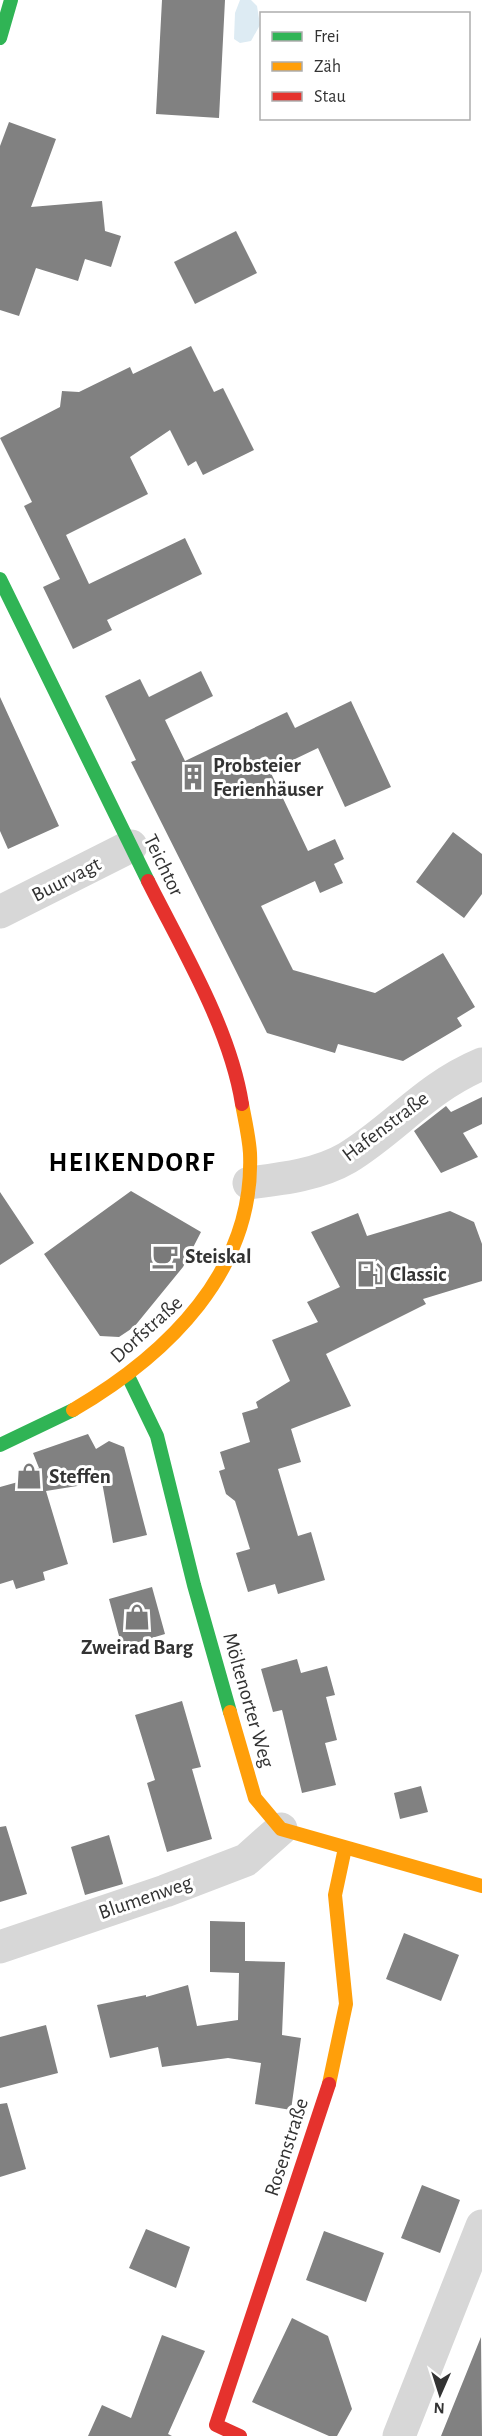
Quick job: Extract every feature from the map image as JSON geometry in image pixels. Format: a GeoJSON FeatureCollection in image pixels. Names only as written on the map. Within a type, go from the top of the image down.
{"type":"FeatureCollection","features":[{"type":"Feature","properties":{"kind":"street"},"geometry":{"type":"LineString","coordinates":[[0,38],[11,0]]}},
{"type":"Feature","properties":{"kind":"street","name":"Teichtor"},"geometry":{"type":"LineString","coordinates":[[0,579],[25,635],[131,846],[224,1042],[241,1090],[246,1117],[250,1144],[249,1183]]}},
{"type":"Feature","properties":{"kind":"street","name":"Buurvagt"},"geometry":{"type":"LineString","coordinates":[[0,912],[131,846]]}},
{"type":"Feature","properties":{"kind":"street","name":"Hafenstraße"},"geometry":{"type":"LineString","coordinates":[[249,1183],[290,1178],[346,1158],[445,1081],[482,1064]]}},
{"type":"Feature","properties":{"kind":"street","name":"Dorfstraße"},"geometry":{"type":"LineString","coordinates":[[0,1445],[66,1415],[128,1376],[170,1341],[207,1298],[230,1256],[243,1218],[249,1183]]}},
{"type":"Feature","properties":{"kind":"street","name":"Möltenorter Weg"},"geometry":{"type":"LineString","coordinates":[[128,1376],[157,1436],[194,1585],[255,1798],[281,1829]]}},
{"type":"Feature","properties":{"kind":"street"},"geometry":{"type":"LineString","coordinates":[[281,1829],[482,1886]]}},
{"type":"Feature","properties":{"kind":"street","name":"Blumenweg"},"geometry":{"type":"LineString","coordinates":[[0,1947],[165,1891],[246,1860],[281,1829]]}},
{"type":"Feature","properties":{"kind":"street","name":"Rosenstraße"},"geometry":{"type":"LineString","coordinates":[[240,2436],[216,2425],[332,2076],[346,2004],[335,1895],[345,1848]]}},
{"type":"Feature","properties":{"kind":"street"},"geometry":{"type":"LineString","coordinates":[[399,2436],[482,2226]]}},
{"type":"Feature","properties":{"kind":"shaded area"},"geometry":{"type":"Polygon","coordinates":[[[240,0],[251,0],[257,6],[260,25],[251,41],[240,43],[234,39],[235,13],[240,0]]]}},
{"type":"Feature","properties":{"kind":"building"},"geometry":{"type":"Polygon","coordinates":[[[162,0],[225,0],[219,118],[156,114],[162,0]]]}},
{"type":"Feature","properties":{"kind":"building"},"geometry":{"type":"Polygon","coordinates":[[[9,122],[56,139],[31,207],[102,201],[105,231],[121,236],[111,267],[85,259],[78,281],[36,268],[19,316],[0,310],[0,146],[9,122]]]}},
{"type":"Feature","properties":{"kind":"building"},"geometry":{"type":"Polygon","coordinates":[[[236,231],[257,273],[195,304],[174,262],[236,231]]]}},
{"type":"Feature","properties":{"kind":"building"},"geometry":{"type":"Polygon","coordinates":[[[191,346],[214,392],[223,388],[254,450],[203,475],[196,461],[188,466],[170,430],[130,457],[148,494],[66,535],[89,584],[185,538],[202,574],[107,620],[112,630],[73,649],[43,587],[60,579],[24,506],[32,502],[0,438],[60,407],[62,391],[79,392],[130,367],[133,374],[191,346]]]}},
{"type":"Feature","properties":{"kind":"building"},"geometry":{"type":"Polygon","coordinates":[[[201,671],[213,696],[165,720],[185,761],[287,712],[295,728],[351,701],[391,787],[345,807],[318,748],[270,771],[308,851],[335,839],[344,859],[334,864],[343,883],[320,893],[315,881],[261,906],[293,970],[375,993],[443,953],[475,1007],[457,1018],[462,1026],[403,1061],[338,1044],[335,1053],[267,1033],[131,762],[136,760],[105,696],[140,679],[149,697],[201,671]]]}},
{"type":"Feature","properties":{"kind":"building"},"geometry":{"type":"Polygon","coordinates":[[[0,697],[59,826],[8,849],[0,831],[0,697]]]}},
{"type":"Feature","properties":{"kind":"building"},"geometry":{"type":"Polygon","coordinates":[[[453,832],[482,854],[482,894],[464,918],[416,882],[453,832]]]}},
{"type":"Feature","properties":{"kind":"building"},"geometry":{"type":"Polygon","coordinates":[[[482,1097],[482,1124],[463,1133],[478,1157],[441,1173],[414,1131],[446,1106],[451,1112],[482,1097]]]}},
{"type":"Feature","properties":{"kind":"building"},"geometry":{"type":"Polygon","coordinates":[[[131,1191],[201,1232],[183,1267],[134,1327],[119,1337],[100,1336],[44,1254],[131,1191]]]}},
{"type":"Feature","properties":{"kind":"building"},"geometry":{"type":"Polygon","coordinates":[[[0,1192],[34,1243],[0,1265],[0,1192]]]}},
{"type":"Feature","properties":{"kind":"building"},"geometry":{"type":"Polygon","coordinates":[[[450,1211],[474,1222],[482,1244],[482,1281],[423,1299],[426,1304],[326,1354],[351,1406],[291,1429],[301,1462],[278,1469],[298,1536],[311,1532],[325,1580],[278,1594],[275,1584],[248,1592],[236,1553],[250,1549],[235,1501],[226,1494],[219,1471],[225,1469],[220,1452],[250,1442],[242,1413],[258,1408],[256,1402],[290,1381],[272,1340],[318,1322],[307,1302],[340,1287],[311,1232],[358,1213],[367,1236],[450,1211]]]}},
{"type":"Feature","properties":{"kind":"building"},"geometry":{"type":"Polygon","coordinates":[[[88,1434],[96,1449],[109,1441],[124,1447],[147,1535],[113,1543],[102,1482],[46,1491],[68,1564],[43,1572],[45,1580],[16,1589],[13,1580],[0,1584],[0,1487],[18,1482],[16,1475],[39,1468],[33,1453],[88,1434]]]}},
{"type":"Feature","properties":{"kind":"building","name":"Zweirad Barg"},"geometry":{"type":"Polygon","coordinates":[[[152,1587],[165,1634],[122,1647],[109,1599],[152,1587]]]}},
{"type":"Feature","properties":{"kind":"building"},"geometry":{"type":"Polygon","coordinates":[[[297,1659],[301,1673],[327,1666],[335,1695],[326,1697],[337,1740],[325,1743],[336,1785],[302,1793],[282,1710],[273,1712],[261,1669],[297,1659]]]}},
{"type":"Feature","properties":{"kind":"building"},"geometry":{"type":"Polygon","coordinates":[[[182,1701],[201,1767],[192,1769],[212,1839],[167,1852],[147,1783],[155,1780],[135,1715],[182,1701]]]}},
{"type":"Feature","properties":{"kind":"building"},"geometry":{"type":"Polygon","coordinates":[[[421,1786],[428,1812],[400,1819],[394,1793],[421,1786]]]}},
{"type":"Feature","properties":{"kind":"building"},"geometry":{"type":"Polygon","coordinates":[[[6,1826],[27,1894],[0,1902],[0,1827],[6,1826]]]}},
{"type":"Feature","properties":{"kind":"building"},"geometry":{"type":"Polygon","coordinates":[[[109,1835],[123,1884],[85,1895],[71,1847],[109,1835]]]}},
{"type":"Feature","properties":{"kind":"building"},"geometry":{"type":"Polygon","coordinates":[[[210,1921],[245,1922],[245,1961],[285,1962],[282,2035],[301,2038],[291,2110],[255,2104],[261,2063],[228,2058],[162,2067],[158,2047],[110,2058],[97,2005],[146,1995],[146,1997],[188,1985],[197,2026],[238,2020],[239,1973],[210,1972],[210,1921]]]}},
{"type":"Feature","properties":{"kind":"building"},"geometry":{"type":"Polygon","coordinates":[[[404,1933],[459,1955],[441,2001],[386,1979],[404,1933]]]}},
{"type":"Feature","properties":{"kind":"building"},"geometry":{"type":"Polygon","coordinates":[[[46,2025],[58,2073],[0,2088],[0,2037],[46,2025]]]}},
{"type":"Feature","properties":{"kind":"building"},"geometry":{"type":"Polygon","coordinates":[[[7,2103],[26,2169],[0,2177],[0,2104],[7,2103]]]}},
{"type":"Feature","properties":{"kind":"building"},"geometry":{"type":"Polygon","coordinates":[[[422,2185],[460,2200],[440,2253],[401,2238],[422,2185]]]}},
{"type":"Feature","properties":{"kind":"building"},"geometry":{"type":"Polygon","coordinates":[[[146,2229],[190,2247],[176,2288],[129,2268],[146,2229]]]}},
{"type":"Feature","properties":{"kind":"building"},"geometry":{"type":"Polygon","coordinates":[[[324,2231],[384,2253],[366,2302],[306,2280],[324,2231]]]}},
{"type":"Feature","properties":{"kind":"building"},"geometry":{"type":"Polygon","coordinates":[[[292,2318],[328,2336],[352,2409],[337,2436],[329,2436],[252,2402],[292,2318]]]}},
{"type":"Feature","properties":{"kind":"building"},"geometry":{"type":"Polygon","coordinates":[[[162,2335],[205,2351],[168,2434],[172,2436],[88,2436],[102,2405],[131,2418],[162,2335]]]}},
{"type":"Feature","properties":{"kind":"building"},"geometry":{"type":"Polygon","coordinates":[[[481,2337],[482,2436],[441,2436],[481,2337]]]}},
{"type":"Feature","properties":{"kind":"traffic: fast"},"geometry":{"type":"LineString","coordinates":[[0,38],[11,0]]}},
{"type":"Feature","properties":{"kind":"traffic: fast"},"geometry":{"type":"LineString","coordinates":[[0,579],[148,881]]}},
{"type":"Feature","properties":{"kind":"traffic: fast"},"geometry":{"type":"LineString","coordinates":[[128,1376],[157,1436],[194,1585],[230,1712]]}},
{"type":"Feature","properties":{"kind":"traffic: fast"},"geometry":{"type":"LineString","coordinates":[[0,1445],[73,1410]]}},
{"type":"Feature","properties":{"kind":"traffic: slow"},"geometry":{"type":"LineString","coordinates":[[73,1410],[108,1388],[172,1336],[199,1305],[221,1272],[238,1235],[248,1196],[250,1153],[242,1104]]}},
{"type":"Feature","properties":{"kind":"traffic: slow"},"geometry":{"type":"LineString","coordinates":[[230,1712],[255,1798],[281,1829],[482,1886]]}},
{"type":"Feature","properties":{"kind":"traffic: slow"},"geometry":{"type":"LineString","coordinates":[[329,2084],[346,2004],[335,1895],[345,1848]]}},
{"type":"Feature","properties":{"kind":"traffic: jam"},"geometry":{"type":"LineString","coordinates":[[148,881],[190,961],[216,1018],[236,1075],[242,1104]]}},
{"type":"Feature","properties":{"kind":"traffic: jam"},"geometry":{"type":"LineString","coordinates":[[240,2436],[216,2425],[329,2084]]}},
{"type":"Feature","properties":{"kind":"place","name":"Probsteier Ferienhäuser"},"geometry":{"type":"Point","coordinates":[193,777]}},
{"type":"Feature","properties":{"kind":"place","name":"Steiskal"},"geometry":{"type":"Point","coordinates":[165,1256]}},
{"type":"Feature","properties":{"kind":"place","name":"Classic"},"geometry":{"type":"Point","coordinates":[370,1274]}},
{"type":"Feature","properties":{"kind":"place","name":"Steffen"},"geometry":{"type":"Point","coordinates":[29,1476]}},
{"type":"Feature","properties":{"kind":"place","name":"Zweirad Barg"},"geometry":{"type":"Point","coordinates":[137,1617]}},
{"type":"Feature","properties":{"kind":"district","name":"HEIKENDORF"},"geometry":{"type":"Point","coordinates":[132,1162]}}]}
